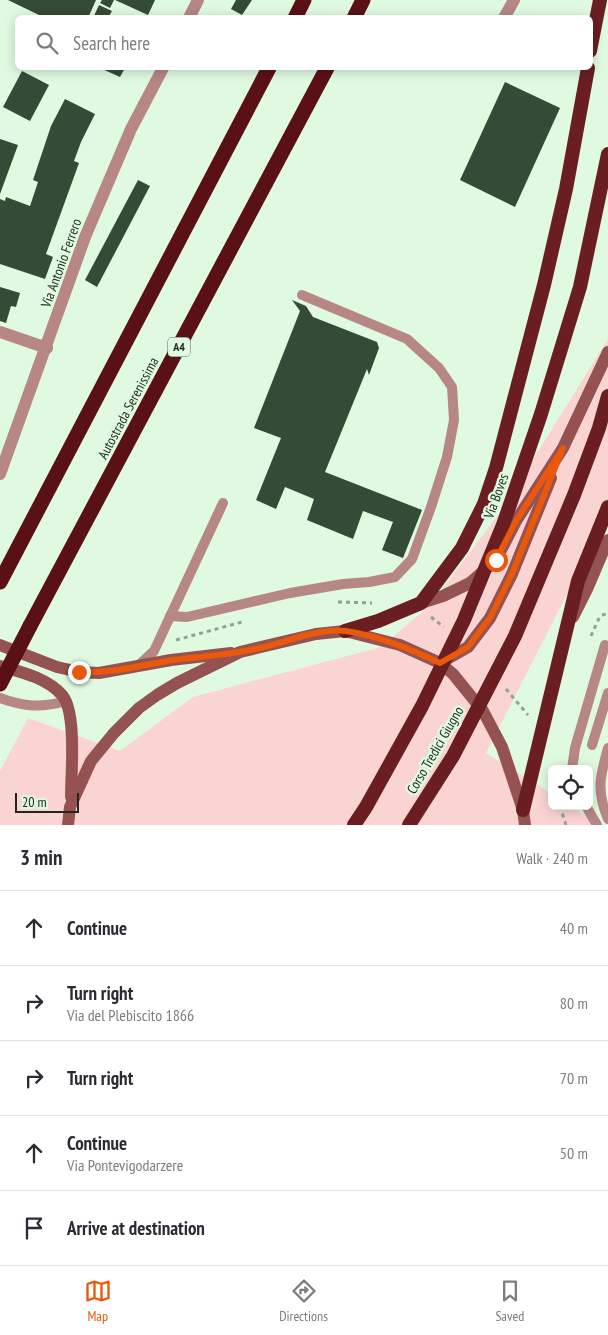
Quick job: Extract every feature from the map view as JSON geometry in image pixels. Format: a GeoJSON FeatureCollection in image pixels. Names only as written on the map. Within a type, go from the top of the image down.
{"type":"FeatureCollection","features":[{"type":"Feature","properties":{"kind":"highway"},"geometry":{"type":"LineString","coordinates":[[296,15],[304,0]]}},
{"type":"Feature","properties":{"kind":"highway"},"geometry":{"type":"LineString","coordinates":[[356,15],[363,0]]}},
{"type":"Feature","properties":{"kind":"highway"},"geometry":{"type":"LineString","coordinates":[[593,36],[600,0]]}},
{"type":"Feature","properties":{"kind":"highway"},"geometry":{"type":"LineString","coordinates":[[0,582],[268,70]]}},
{"type":"Feature","properties":{"kind":"highway","name":"Autostrada Serenissima"},"geometry":{"type":"LineString","coordinates":[[0,684],[326,70]]}},
{"type":"Feature","properties":{"kind":"highway"},"geometry":{"type":"LineString","coordinates":[[345,631],[378,621],[422,602],[462,548],[484,504],[496,468],[544,285],[564,199],[588,70]]}},
{"type":"Feature","properties":{"kind":"highway","name":"Via Boves"},"geometry":{"type":"LineString","coordinates":[[354,825],[422,706],[464,620],[503,525],[538,424],[580,287],[608,154]]}},
{"type":"Feature","properties":{"kind":"highway","name":"Corso Tredici Giugno"},"geometry":{"type":"LineString","coordinates":[[410,825],[453,756],[516,636],[544,571],[599,428],[608,396]]}},
{"type":"Feature","properties":{"kind":"highway"},"geometry":{"type":"LineString","coordinates":[[523,810],[578,581],[608,507]]}},
{"type":"Feature","properties":{"kind":"main road"},"geometry":{"type":"LineString","coordinates":[[440,663],[468,647],[490,618],[512,574],[563,448],[608,352]]}},
{"type":"Feature","properties":{"kind":"main road"},"geometry":{"type":"LineString","coordinates":[[422,602],[443,596],[470,583],[496,560],[516,521],[563,448]]}},
{"type":"Feature","properties":{"kind":"main road"},"geometry":{"type":"LineString","coordinates":[[566,630],[588,587],[608,540]]}},
{"type":"Feature","properties":{"kind":"main road"},"geometry":{"type":"LineString","coordinates":[[0,646],[57,667],[79,672],[99,673],[136,668],[171,660],[240,652],[316,634],[345,631],[400,645],[440,663],[453,674],[483,711],[502,746],[523,810],[525,825]]}},
{"type":"Feature","properties":{"kind":"main road"},"geometry":{"type":"LineString","coordinates":[[70,807],[91,761],[114,733],[139,708],[177,683],[240,652]]}},
{"type":"Feature","properties":{"kind":"main road"},"geometry":{"type":"LineString","coordinates":[[0,666],[30,675],[51,686],[66,701],[71,723],[68,825]]}},
{"type":"Feature","properties":{"kind":"street"},"geometry":{"type":"LineString","coordinates":[[190,15],[198,0]]}},
{"type":"Feature","properties":{"kind":"street"},"geometry":{"type":"LineString","coordinates":[[506,15],[514,0]]}},
{"type":"Feature","properties":{"kind":"street","name":"Via Antonio Ferrero"},"geometry":{"type":"LineString","coordinates":[[0,474],[86,237],[131,129],[162,70]]}},
{"type":"Feature","properties":{"kind":"street"},"geometry":{"type":"LineString","coordinates":[[0,332],[47,348]]}},
{"type":"Feature","properties":{"kind":"lane"},"geometry":{"type":"LineString","coordinates":[[170,616],[187,618],[290,593],[395,577],[412,559],[447,457],[454,420],[452,387],[439,368],[407,339],[302,295]]}},
{"type":"Feature","properties":{"kind":"lane"},"geometry":{"type":"LineString","coordinates":[[136,668],[154,651],[223,503]]}},
{"type":"Feature","properties":{"kind":"lane"},"geometry":{"type":"LineString","coordinates":[[572,765],[574,748],[605,645]]}},
{"type":"Feature","properties":{"kind":"lane"},"geometry":{"type":"LineString","coordinates":[[592,745],[608,693]]}},
{"type":"Feature","properties":{"kind":"lane"},"geometry":{"type":"LineString","coordinates":[[0,698],[33,706],[48,706],[66,701]]}},
{"type":"Feature","properties":{"kind":"lane"},"geometry":{"type":"LineString","coordinates":[[608,748],[600,774],[600,793],[608,819]]}},
{"type":"Feature","properties":{"kind":"lane"},"geometry":{"type":"LineString","coordinates":[[588,810],[597,825]]}},
{"type":"Feature","properties":{"kind":"path"},"geometry":{"type":"LineString","coordinates":[[330,603],[372,604],[379,602]]}},
{"type":"Feature","properties":{"kind":"path"},"geometry":{"type":"LineString","coordinates":[[175,640],[247,621]]}},
{"type":"Feature","properties":{"kind":"path"},"geometry":{"type":"LineString","coordinates":[[561,810],[566,825]]}},
{"type":"Feature","properties":{"kind":"shaded area"},"geometry":{"type":"Polygon","coordinates":[[[608,339],[608,514],[486,753],[548,792],[548,810],[577,810],[601,825],[0,825],[0,771],[28,718],[120,751],[193,697],[381,647],[430,605],[501,511],[608,339]]]}},
{"type":"Feature","properties":{"kind":"building"},"geometry":{"type":"Polygon","coordinates":[[[8,0],[96,0],[89,15],[39,15],[8,0]]]}},
{"type":"Feature","properties":{"kind":"building"},"geometry":{"type":"Polygon","coordinates":[[[102,0],[114,0],[110,8],[100,3],[102,0]]]}},
{"type":"Feature","properties":{"kind":"building"},"geometry":{"type":"Polygon","coordinates":[[[115,0],[155,0],[148,15],[115,0]]]}},
{"type":"Feature","properties":{"kind":"building"},"geometry":{"type":"Polygon","coordinates":[[[236,0],[252,0],[242,15],[231,9],[236,0]]]}},
{"type":"Feature","properties":{"kind":"building"},"geometry":{"type":"Polygon","coordinates":[[[99,5],[112,11],[110,15],[94,15],[99,5]]]}},
{"type":"Feature","properties":{"kind":"building"},"geometry":{"type":"Polygon","coordinates":[[[104,70],[124,70],[120,77],[104,70]]]}},
{"type":"Feature","properties":{"kind":"building"},"geometry":{"type":"Polygon","coordinates":[[[22,71],[49,85],[30,121],[3,107],[22,71]]]}},
{"type":"Feature","properties":{"kind":"building"},"geometry":{"type":"Polygon","coordinates":[[[505,82],[560,108],[515,207],[460,180],[505,82]]]}},
{"type":"Feature","properties":{"kind":"building"},"geometry":{"type":"Polygon","coordinates":[[[65,99],[95,114],[74,161],[79,163],[46,254],[53,257],[45,279],[0,264],[0,199],[5,201],[6,197],[30,206],[38,182],[33,180],[51,126],[65,99]]]}},
{"type":"Feature","properties":{"kind":"building"},"geometry":{"type":"Polygon","coordinates":[[[0,139],[18,145],[0,194],[0,139]]]}},
{"type":"Feature","properties":{"kind":"building"},"geometry":{"type":"Polygon","coordinates":[[[138,180],[150,186],[97,287],[85,280],[138,180]]]}},
{"type":"Feature","properties":{"kind":"building"},"geometry":{"type":"Polygon","coordinates":[[[0,287],[20,293],[16,307],[11,306],[6,323],[0,321],[0,287]]]}},
{"type":"Feature","properties":{"kind":"building"},"geometry":{"type":"Polygon","coordinates":[[[292,300],[306,306],[313,317],[377,342],[379,348],[369,375],[367,369],[325,472],[422,510],[403,558],[382,550],[393,522],[363,511],[353,539],[307,520],[314,499],[285,487],[276,509],[256,500],[281,438],[254,428],[300,311],[292,300]]]}},
{"type":"Feature","properties":{"kind":"route"},"geometry":{"type":"LineString","coordinates":[[79,672],[99,673],[136,668],[171,660],[240,652],[316,634],[345,631],[400,645],[440,663],[468,647],[490,618],[512,574],[563,448],[516,521],[496,560]]}}]}
